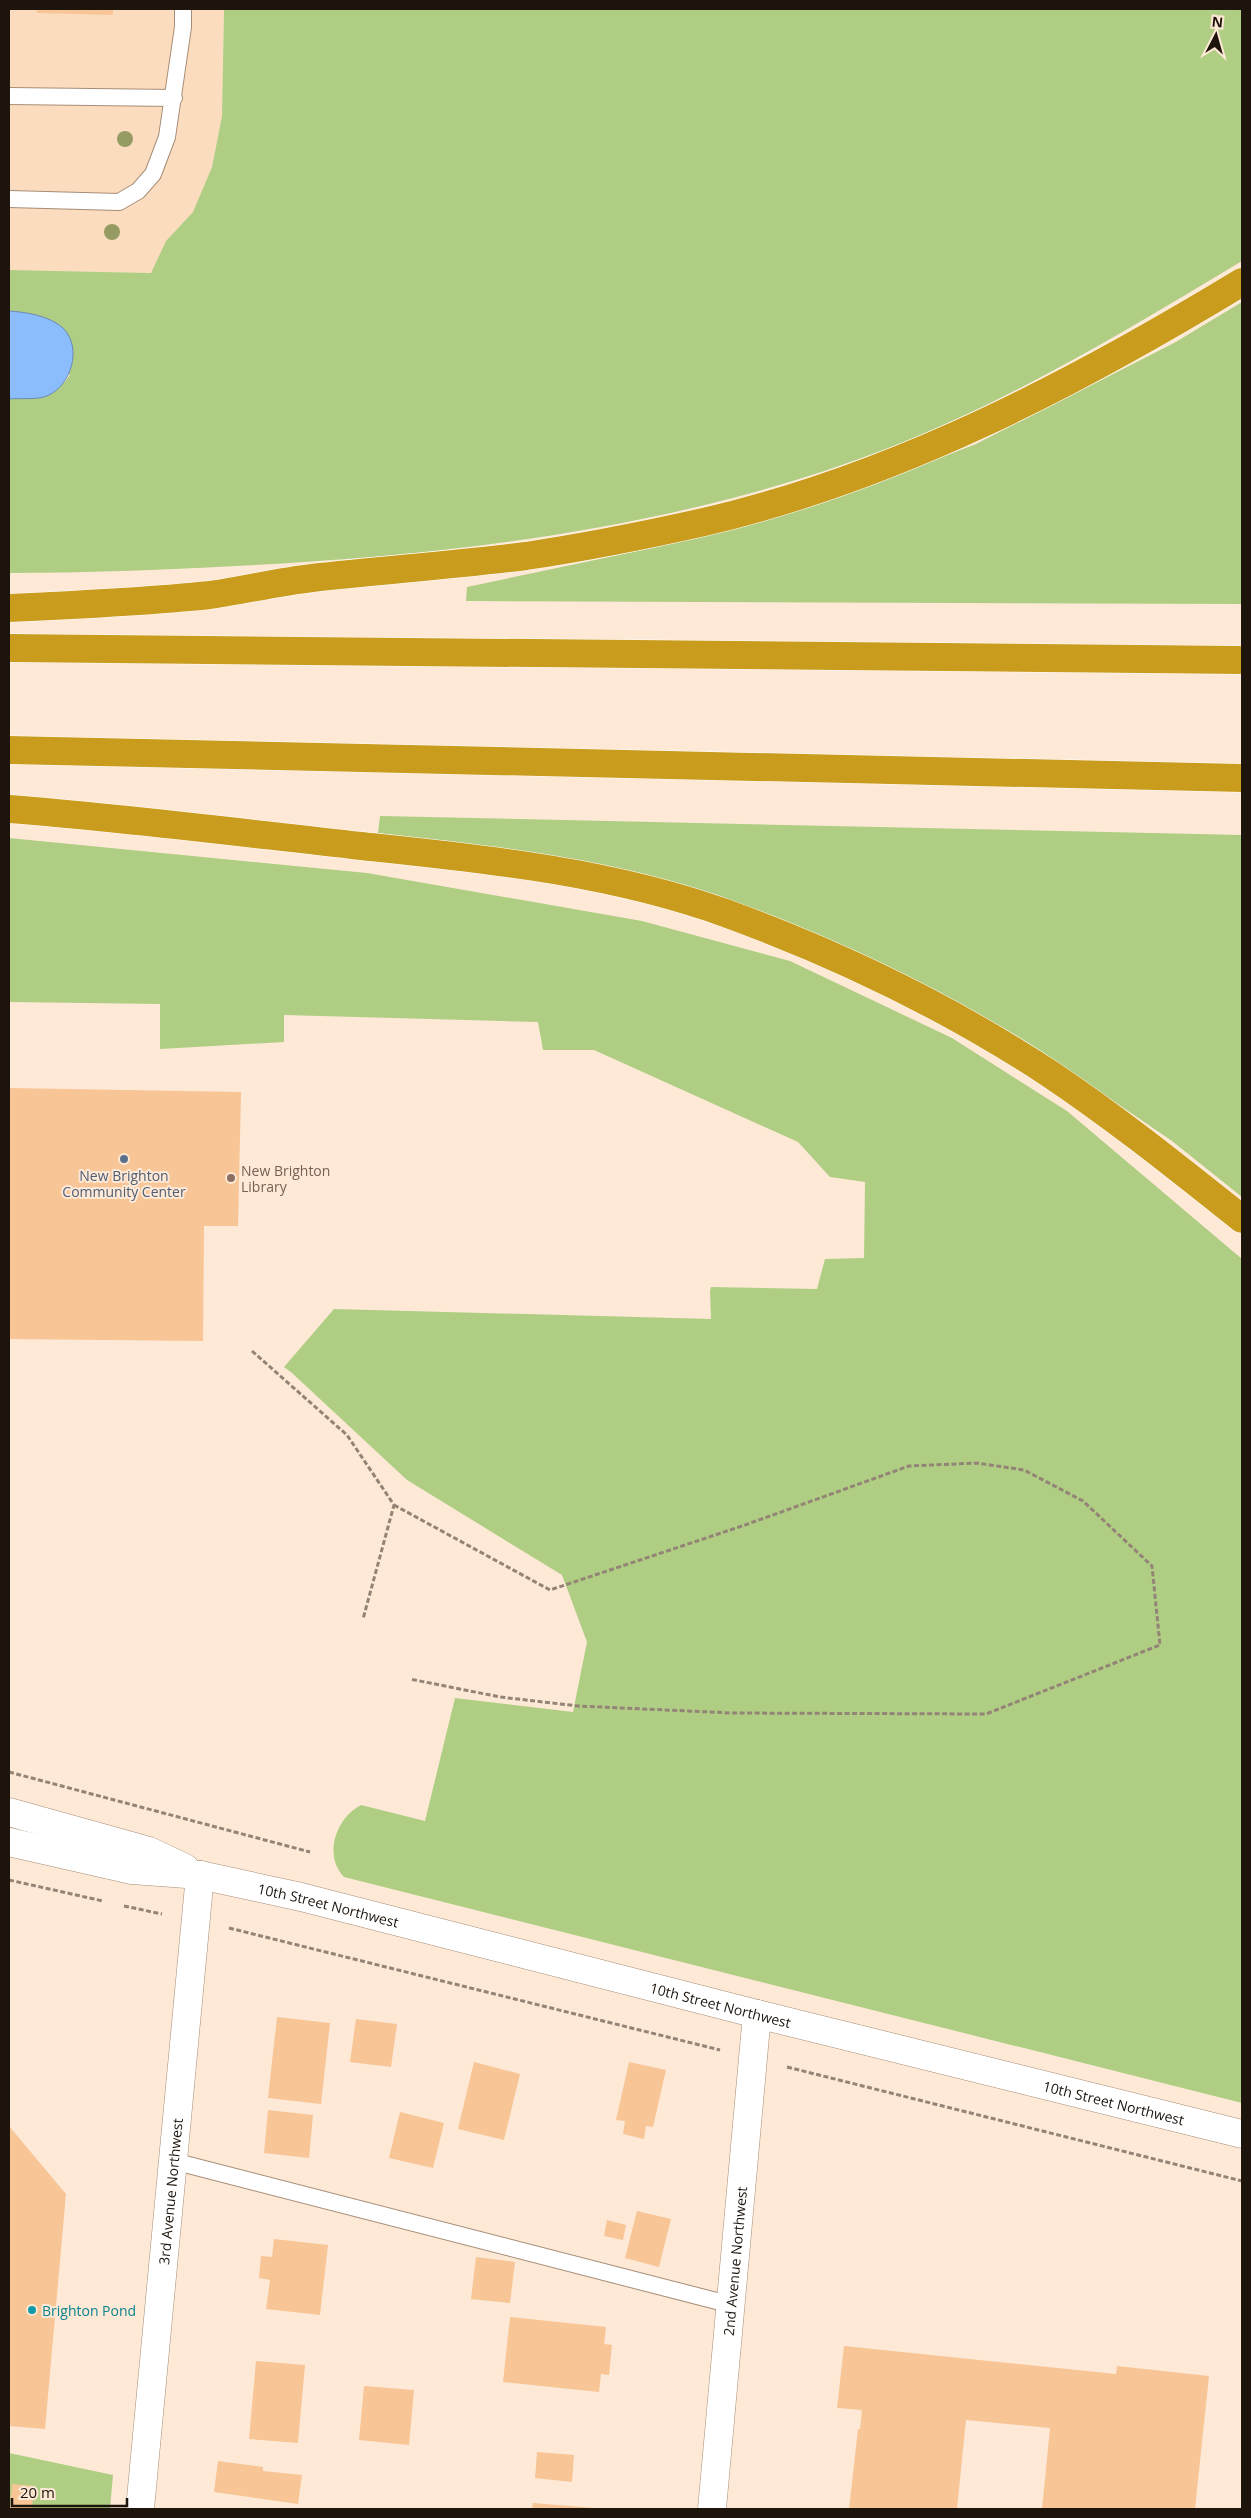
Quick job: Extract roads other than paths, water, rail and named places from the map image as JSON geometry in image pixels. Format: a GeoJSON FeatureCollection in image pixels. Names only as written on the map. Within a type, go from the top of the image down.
{"type":"FeatureCollection","features":[{"type":"Feature","properties":{"kind":"highway"},"geometry":{"type":"LineString","coordinates":[[9,608],[210,594],[310,578],[527,555],[707,521],[792,497],[854,476],[959,435],[1060,387],[1177,322],[1242,282]]}},
{"type":"Feature","properties":{"kind":"highway"},"geometry":{"type":"LineString","coordinates":[[9,648],[1242,660]]}},
{"type":"Feature","properties":{"kind":"highway"},"geometry":{"type":"LineString","coordinates":[[9,750],[1242,778]]}},
{"type":"Feature","properties":{"kind":"highway"},"geometry":{"type":"LineString","coordinates":[[9,809],[101,816],[507,863],[597,878],[725,913],[795,940],[858,968],[976,1030],[1049,1074],[1142,1140],[1242,1219]]}},
{"type":"Feature","properties":{"kind":"street","name":"10th Street Northwest"},"geometry":{"type":"LineString","coordinates":[[9,1812],[149,1851],[200,1875]]}},
{"type":"Feature","properties":{"kind":"street","name":"10th Street Northwest"},"geometry":{"type":"LineString","coordinates":[[9,1842],[132,1870],[200,1875],[311,1900],[757,2014],[1242,2134]]}},
{"type":"Feature","properties":{"kind":"street","name":"3rd Avenue Northwest"},"geometry":{"type":"LineString","coordinates":[[140,2509],[200,1875]]}},
{"type":"Feature","properties":{"kind":"street","name":"2nd Avenue Northwest"},"geometry":{"type":"LineString","coordinates":[[712,2509],[757,2014]]}},
{"type":"Feature","properties":{"kind":"lane"},"geometry":{"type":"LineString","coordinates":[[9,199],[119,202],[138,191],[153,174],[168,137],[184,9]]}},
{"type":"Feature","properties":{"kind":"lane"},"geometry":{"type":"LineString","coordinates":[[9,96],[174,98]]}},
{"type":"Feature","properties":{"kind":"lane"},"geometry":{"type":"LineString","coordinates":[[173,2161],[732,2305]]}},
{"type":"Feature","properties":{"kind":"water"},"geometry":{"type":"Polygon","coordinates":[[[9,311],[51,320],[63,328],[69,336],[73,356],[72,366],[62,384],[47,396],[9,399],[9,311]]]}},
{"type":"Feature","properties":{"kind":"place","name":"New Brighton Community Center"},"geometry":{"type":"Point","coordinates":[124,1159]}},
{"type":"Feature","properties":{"kind":"place","name":"New Brighton Library"},"geometry":{"type":"Point","coordinates":[231,1178]}},
{"type":"Feature","properties":{"kind":"place","name":"Brighton Pond"},"geometry":{"type":"Point","coordinates":[32,2310]}}]}
